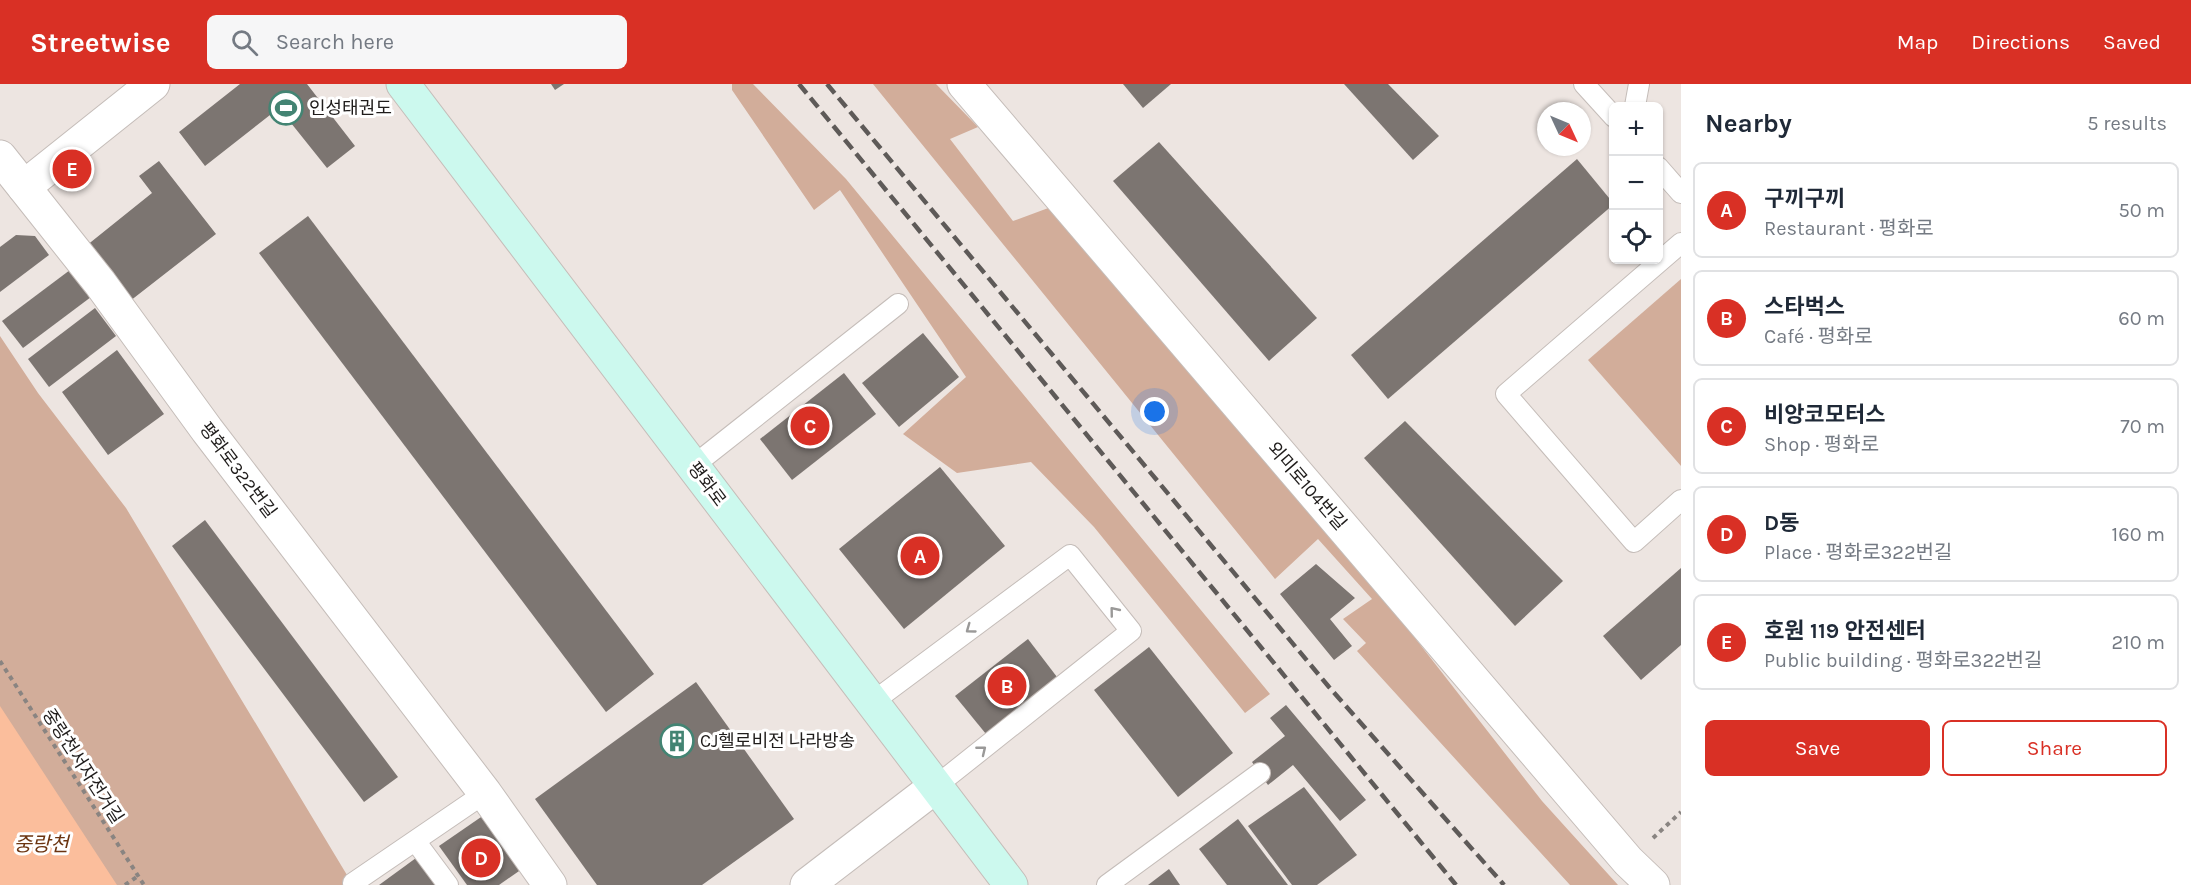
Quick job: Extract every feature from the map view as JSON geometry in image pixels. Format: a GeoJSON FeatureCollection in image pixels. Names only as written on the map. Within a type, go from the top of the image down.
{"type":"FeatureCollection","features":[{"type":"Feature","properties":{"kind":"main road","name":"평화로"},"geometry":{"type":"LineString","coordinates":[[403,84],[874,701],[1011,885]]}},
{"type":"Feature","properties":{"kind":"street"},"geometry":{"type":"LineString","coordinates":[[24,187],[153,84]]}},
{"type":"Feature","properties":{"kind":"street","name":"외미로104번길"},"geometry":{"type":"LineString","coordinates":[[964,84],[1620,852],[1653,885]]}},
{"type":"Feature","properties":{"kind":"street","name":"평화로322번길"},"geometry":{"type":"LineString","coordinates":[[0,157],[100,283],[207,430],[485,793],[540,882]]}},
{"type":"Feature","properties":{"kind":"street"},"geometry":{"type":"LineString","coordinates":[[807,885],[936,786]]}},
{"type":"Feature","properties":{"kind":"lane"},"geometry":{"type":"LineString","coordinates":[[1584,84],[1609,112]]}},
{"type":"Feature","properties":{"kind":"lane"},"geometry":{"type":"LineString","coordinates":[[1636,102],[1639,84]]}},
{"type":"Feature","properties":{"kind":"lane"},"geometry":{"type":"LineString","coordinates":[[1663,172],[1681,193]]}},
{"type":"Feature","properties":{"kind":"lane"},"geometry":{"type":"LineString","coordinates":[[1681,243],[1506,394],[1634,542],[1681,500]]}},
{"type":"Feature","properties":{"kind":"lane"},"geometry":{"type":"LineString","coordinates":[[693,466],[898,304]]}},
{"type":"Feature","properties":{"kind":"lane"},"geometry":{"type":"LineString","coordinates":[[874,701],[1070,555],[1131,631],[936,786]]}},
{"type":"Feature","properties":{"kind":"lane"},"geometry":{"type":"LineString","coordinates":[[1107,885],[1260,773]]}},
{"type":"Feature","properties":{"kind":"lane"},"geometry":{"type":"LineString","coordinates":[[355,885],[353,883],[485,793]]}},
{"type":"Feature","properties":{"kind":"lane"},"geometry":{"type":"LineString","coordinates":[[416,842],[448,885]]}},
{"type":"Feature","properties":{"kind":"path","name":"중랑천서자전거길"},"geometry":{"type":"LineString","coordinates":[[0,661],[144,885]]}},
{"type":"Feature","properties":{"kind":"path"},"geometry":{"type":"LineString","coordinates":[[125,885],[138,876]]}},
{"type":"Feature","properties":{"kind":"shaded area"},"geometry":{"type":"Polygon","coordinates":[[[732,84],[753,84],[846,179],[1270,694],[1245,713],[1094,527],[1031,462],[957,473],[903,434],[966,377],[840,190],[814,210],[732,90],[732,84]]]}},
{"type":"Feature","properties":{"kind":"shaded area"},"geometry":{"type":"Polygon","coordinates":[[[873,84],[936,84],[978,127],[950,139],[1013,221],[1051,207],[1401,620],[1542,801],[1618,885],[1570,885],[1357,651],[1366,643],[1343,619],[1372,599],[1318,539],[1275,579],[873,84]]]}},
{"type":"Feature","properties":{"kind":"shaded area"},"geometry":{"type":"Polygon","coordinates":[[[1681,279],[1681,466],[1588,360],[1681,279]]]}},
{"type":"Feature","properties":{"kind":"shaded area"},"geometry":{"type":"Polygon","coordinates":[[[0,336],[38,393],[126,508],[353,885],[0,885],[0,336]]]}},
{"type":"Feature","properties":{"kind":"water","name":"중랑천"},"geometry":{"type":"Polygon","coordinates":[[[0,706],[117,885],[0,885],[0,706]]]}},
{"type":"Feature","properties":{"kind":"building"},"geometry":{"type":"Polygon","coordinates":[[[240,84],[307,84],[355,146],[327,168],[279,108],[205,166],[179,132],[240,84]]]}},
{"type":"Feature","properties":{"kind":"building"},"geometry":{"type":"Polygon","coordinates":[[[551,84],[564,84],[555,90],[551,84]]]}},
{"type":"Feature","properties":{"kind":"building"},"geometry":{"type":"Polygon","coordinates":[[[1123,84],[1171,84],[1143,108],[1123,84]]]}},
{"type":"Feature","properties":{"kind":"building"},"geometry":{"type":"Polygon","coordinates":[[[1344,84],[1388,84],[1439,136],[1413,160],[1344,84]]]}},
{"type":"Feature","properties":{"kind":"building"},"geometry":{"type":"Polygon","coordinates":[[[1159,142],[1317,318],[1269,361],[1113,181],[1159,142]]]}},
{"type":"Feature","properties":{"kind":"building"},"geometry":{"type":"Polygon","coordinates":[[[1577,159],[1609,198],[1609,208],[1388,399],[1351,355],[1577,159]]]}},
{"type":"Feature","properties":{"kind":"building"},"geometry":{"type":"Polygon","coordinates":[[[159,161],[216,234],[130,301],[86,246],[152,193],[139,176],[159,161]]]}},
{"type":"Feature","properties":{"kind":"building"},"geometry":{"type":"Polygon","coordinates":[[[308,216],[654,674],[606,712],[259,253],[308,216]]]}},
{"type":"Feature","properties":{"kind":"building"},"geometry":{"type":"Polygon","coordinates":[[[16,235],[35,236],[49,255],[0,292],[0,247],[16,235]]]}},
{"type":"Feature","properties":{"kind":"building"},"geometry":{"type":"Polygon","coordinates":[[[70,270],[91,297],[23,348],[2,321],[70,270]]]}},
{"type":"Feature","properties":{"kind":"building"},"geometry":{"type":"Polygon","coordinates":[[[95,308],[116,336],[49,387],[28,359],[95,308]]]}},
{"type":"Feature","properties":{"kind":"building"},"geometry":{"type":"Polygon","coordinates":[[[923,333],[959,377],[899,427],[862,383],[923,333]]]}},
{"type":"Feature","properties":{"kind":"building"},"geometry":{"type":"Polygon","coordinates":[[[117,350],[164,414],[108,455],[62,392],[117,350]]]}},
{"type":"Feature","properties":{"kind":"building"},"geometry":{"type":"Polygon","coordinates":[[[844,373],[876,414],[792,480],[760,439],[844,373]]]}},
{"type":"Feature","properties":{"kind":"building"},"geometry":{"type":"Polygon","coordinates":[[[1405,421],[1563,581],[1515,626],[1364,458],[1405,421]]]}},
{"type":"Feature","properties":{"kind":"building"},"geometry":{"type":"Polygon","coordinates":[[[940,467],[1005,546],[904,629],[839,549],[940,467]]]}},
{"type":"Feature","properties":{"kind":"building"},"geometry":{"type":"Polygon","coordinates":[[[205,520],[398,777],[364,802],[172,546],[205,520]]]}},
{"type":"Feature","properties":{"kind":"building"},"geometry":{"type":"Polygon","coordinates":[[[1316,564],[1355,598],[1330,619],[1352,646],[1334,660],[1280,594],[1316,564]]]}},
{"type":"Feature","properties":{"kind":"building"},"geometry":{"type":"Polygon","coordinates":[[[1681,568],[1681,645],[1641,680],[1603,636],[1681,568]]]}},
{"type":"Feature","properties":{"kind":"building"},"geometry":{"type":"Polygon","coordinates":[[[1028,639],[1057,677],[986,734],[955,696],[1028,639]]]}},
{"type":"Feature","properties":{"kind":"building"},"geometry":{"type":"Polygon","coordinates":[[[1149,647],[1233,753],[1178,797],[1094,690],[1149,647]]]}},
{"type":"Feature","properties":{"kind":"building","name":"CJ헬로비전 나라방송"},"geometry":{"type":"Polygon","coordinates":[[[696,682],[794,819],[702,885],[597,885],[535,799],[696,682]]]}},
{"type":"Feature","properties":{"kind":"building"},"geometry":{"type":"Polygon","coordinates":[[[1286,705],[1366,800],[1340,821],[1293,765],[1268,785],[1252,762],[1285,736],[1270,718],[1286,705]]]}},
{"type":"Feature","properties":{"kind":"building"},"geometry":{"type":"Polygon","coordinates":[[[1304,787],[1357,855],[1317,885],[1292,885],[1248,826],[1304,787]]]}},
{"type":"Feature","properties":{"kind":"building"},"geometry":{"type":"Polygon","coordinates":[[[484,815],[522,869],[499,885],[467,885],[439,846],[484,815]]]}},
{"type":"Feature","properties":{"kind":"building"},"geometry":{"type":"Polygon","coordinates":[[[1238,819],[1288,885],[1227,885],[1199,849],[1238,819]]]}},
{"type":"Feature","properties":{"kind":"building"},"geometry":{"type":"Polygon","coordinates":[[[416,858],[436,885],[379,885],[416,858]]]}},
{"type":"Feature","properties":{"kind":"building"},"geometry":{"type":"Polygon","coordinates":[[[1169,869],[1180,885],[1148,885],[1169,869]]]}},
{"type":"Feature","properties":{"kind":"railway"},"geometry":{"type":"LineString","coordinates":[[799,84],[1456,885]]}},
{"type":"Feature","properties":{"kind":"railway"},"geometry":{"type":"LineString","coordinates":[[827,84],[1329,687],[1504,885]]}},
{"type":"Feature","properties":{"kind":"place","name":"인성태권도"},"geometry":{"type":"Point","coordinates":[286,108]}},
{"type":"Feature","properties":{"kind":"place","name":"호원 119 안전센터"},"geometry":{"type":"Point","coordinates":[72,169]}},
{"type":"Feature","properties":{"kind":"place","name":"비앙코모터스"},"geometry":{"type":"Point","coordinates":[810,426]}},
{"type":"Feature","properties":{"kind":"place","name":"구끼구끼"},"geometry":{"type":"Point","coordinates":[920,556]}},
{"type":"Feature","properties":{"kind":"place","name":"스타벅스"},"geometry":{"type":"Point","coordinates":[1007,686]}},
{"type":"Feature","properties":{"kind":"place","name":"CJ헬로비전 나라방송"},"geometry":{"type":"Point","coordinates":[677,741]}},
{"type":"Feature","properties":{"kind":"place","name":"D동"},"geometry":{"type":"Point","coordinates":[481,858]}}]}
